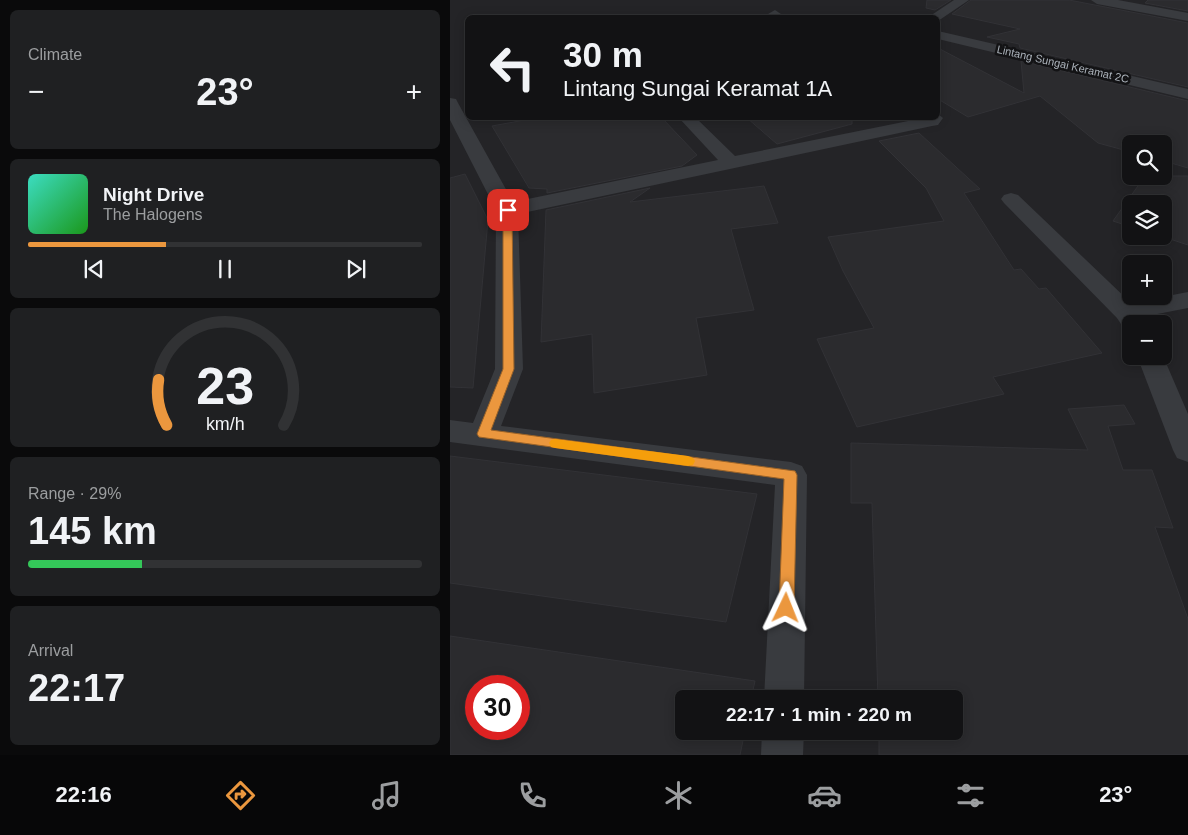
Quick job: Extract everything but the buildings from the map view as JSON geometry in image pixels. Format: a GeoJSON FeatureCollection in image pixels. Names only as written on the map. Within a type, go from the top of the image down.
{"type":"FeatureCollection","features":[{"type":"Feature","properties":{"kind":"street"},"geometry":{"type":"LineString","coordinates":[[938,15],[963,0]]}},
{"type":"Feature","properties":{"kind":"street"},"geometry":{"type":"LineString","coordinates":[[1097,0],[1188,18]]}},
{"type":"Feature","properties":{"kind":"street","name":"Lintang Sungai Keramat 2C"},"geometry":{"type":"LineString","coordinates":[[940,34],[1188,94]]}},
{"type":"Feature","properties":{"kind":"street"},"geometry":{"type":"LineString","coordinates":[[450,103],[508,210],[508,369],[483,434]]}},
{"type":"Feature","properties":{"kind":"street"},"geometry":{"type":"LineString","coordinates":[[689,120],[730,163]]}},
{"type":"Feature","properties":{"kind":"street"},"geometry":{"type":"LineString","coordinates":[[508,210],[932,122],[933,120]]}},
{"type":"Feature","properties":{"kind":"street"},"geometry":{"type":"LineString","coordinates":[[1011,199],[1127,315]]}},
{"type":"Feature","properties":{"kind":"street"},"geometry":{"type":"LineString","coordinates":[[1140,315],[1188,300]]}},
{"type":"Feature","properties":{"kind":"street"},"geometry":{"type":"LineString","coordinates":[[1154,365],[1188,450]]}},
{"type":"Feature","properties":{"kind":"street"},"geometry":{"type":"LineString","coordinates":[[450,431],[790,475],[784,690]]}},
{"type":"Feature","properties":{"kind":"street"},"geometry":{"type":"LineString","coordinates":[[782,755],[783,740]]}},
{"type":"Feature","properties":{"kind":"shaded area"},"geometry":{"type":"Polygon","coordinates":[[[450,0],[1188,0],[1188,755],[450,755],[450,0]]]}},
{"type":"Feature","properties":{"kind":"slow traffic"},"geometry":{"type":"LineString","coordinates":[[555,443],[688,461]]}},
{"type":"Feature","properties":{"kind":"route"},"geometry":{"type":"LineString","coordinates":[[508,210],[508,369],[483,434],[790,475],[786,608]]}}]}
